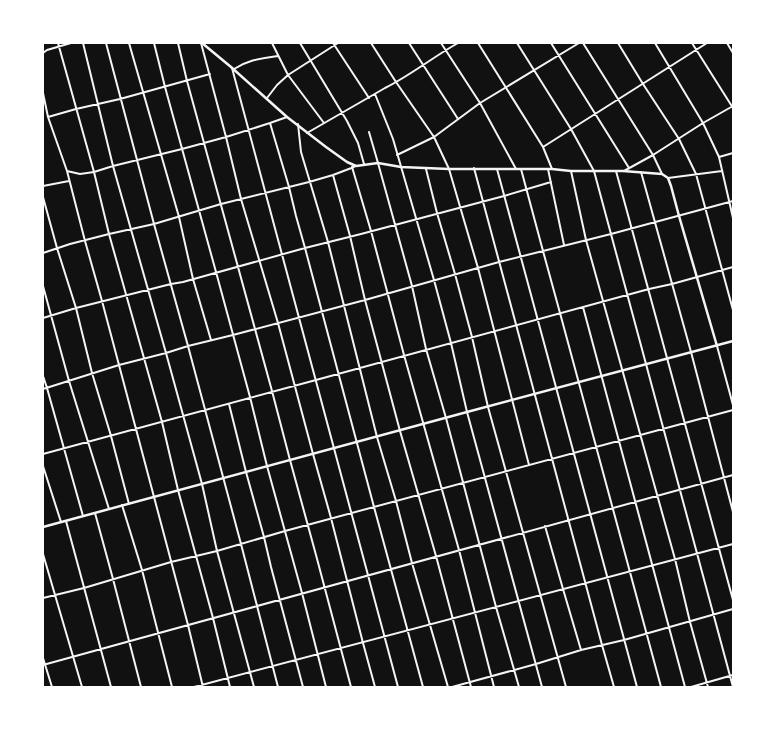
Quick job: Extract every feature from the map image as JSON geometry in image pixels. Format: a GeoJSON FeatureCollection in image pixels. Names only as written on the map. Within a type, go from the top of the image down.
{"type":"FeatureCollection","features":[{"type":"Feature","properties":{"kind":"main road"},"geometry":{"type":"LineString","coordinates":[[201,43],[231,67],[287,117],[354,166],[378,163],[449,169],[552,169],[571,171],[623,171],[662,174],[668,178],[717,346]]}},
{"type":"Feature","properties":{"kind":"main road"},"geometry":{"type":"LineString","coordinates":[[43,527],[733,341]]}},
{"type":"Feature","properties":{"kind":"street"},"geometry":{"type":"LineString","coordinates":[[58,43],[145,358],[230,687]]}},
{"type":"Feature","properties":{"kind":"street"},"geometry":{"type":"LineString","coordinates":[[43,53],[47,50],[71,43]]}},
{"type":"Feature","properties":{"kind":"street"},"geometry":{"type":"LineString","coordinates":[[83,43],[114,166],[202,484],[217,551],[254,687]]}},
{"type":"Feature","properties":{"kind":"street"},"geometry":{"type":"LineString","coordinates":[[106,43],[278,687]]}},
{"type":"Feature","properties":{"kind":"street"},"geometry":{"type":"LineString","coordinates":[[129,43],[211,340]]}},
{"type":"Feature","properties":{"kind":"street"},"geometry":{"type":"LineString","coordinates":[[154,43],[326,687]]}},
{"type":"Feature","properties":{"kind":"street"},"geometry":{"type":"LineString","coordinates":[[178,43],[351,687]]}},
{"type":"Feature","properties":{"kind":"street"},"geometry":{"type":"LineString","coordinates":[[201,43],[241,199],[278,323],[331,518],[362,643],[375,687]]}},
{"type":"Feature","properties":{"kind":"street"},"geometry":{"type":"LineString","coordinates":[[272,43],[288,75],[324,123]]}},
{"type":"Feature","properties":{"kind":"street"},"geometry":{"type":"LineString","coordinates":[[300,43],[342,112],[358,143],[364,164]]}},
{"type":"Feature","properties":{"kind":"street"},"geometry":{"type":"LineString","coordinates":[[267,98],[277,85],[288,75],[334,44],[338,43]]}},
{"type":"Feature","properties":{"kind":"street"},"geometry":{"type":"LineString","coordinates":[[371,43],[434,137],[449,169],[478,268],[528,465]]}},
{"type":"Feature","properties":{"kind":"street"},"geometry":{"type":"LineString","coordinates":[[409,43],[458,119]]}},
{"type":"Feature","properties":{"kind":"street"},"geometry":{"type":"LineString","coordinates":[[441,43],[480,103],[516,169]]}},
{"type":"Feature","properties":{"kind":"street"},"geometry":{"type":"LineString","coordinates":[[308,133],[396,82],[458,43]]}},
{"type":"Feature","properties":{"kind":"street"},"geometry":{"type":"LineString","coordinates":[[478,43],[543,147],[552,169]]}},
{"type":"Feature","properties":{"kind":"street"},"geometry":{"type":"LineString","coordinates":[[517,43],[571,128],[594,171],[733,687]]}},
{"type":"Feature","properties":{"kind":"street"},"geometry":{"type":"LineString","coordinates":[[551,43],[629,168]]}},
{"type":"Feature","properties":{"kind":"street"},"geometry":{"type":"LineString","coordinates":[[397,155],[434,137],[480,103],[579,43]]}},
{"type":"Feature","properties":{"kind":"street"},"geometry":{"type":"LineString","coordinates":[[583,43],[653,155],[662,174]]}},
{"type":"Feature","properties":{"kind":"street"},"geometry":{"type":"LineString","coordinates":[[618,43],[679,139],[696,174],[733,310]]}},
{"type":"Feature","properties":{"kind":"street"},"geometry":{"type":"LineString","coordinates":[[655,43],[703,123],[719,157],[733,218]]}},
{"type":"Feature","properties":{"kind":"street"},"geometry":{"type":"LineString","coordinates":[[623,171],[653,155],[703,123],[733,107],[692,43]]}},
{"type":"Feature","properties":{"kind":"street"},"geometry":{"type":"LineString","coordinates":[[543,147],[707,43]]}},
{"type":"Feature","properties":{"kind":"street"},"geometry":{"type":"LineString","coordinates":[[727,43],[733,53]]}},
{"type":"Feature","properties":{"kind":"street"},"geometry":{"type":"LineString","coordinates":[[334,44],[369,98]]}},
{"type":"Feature","properties":{"kind":"street"},"geometry":{"type":"LineString","coordinates":[[234,70],[243,64],[254,60],[278,56]]}},
{"type":"Feature","properties":{"kind":"street"},"geometry":{"type":"LineString","coordinates":[[231,67],[266,192],[398,687]]}},
{"type":"Feature","properties":{"kind":"street"},"geometry":{"type":"LineString","coordinates":[[48,117],[210,74]]}},
{"type":"Feature","properties":{"kind":"street"},"geometry":{"type":"LineString","coordinates":[[43,93],[48,117],[70,181],[203,686]]}},
{"type":"Feature","properties":{"kind":"street"},"geometry":{"type":"LineString","coordinates":[[375,94],[393,139],[434,280],[451,343],[467,412],[542,687]]}},
{"type":"Feature","properties":{"kind":"street"},"geometry":{"type":"LineString","coordinates":[[67,171],[80,174],[94,172],[249,130],[287,117]]}},
{"type":"Feature","properties":{"kind":"street"},"geometry":{"type":"LineString","coordinates":[[270,123],[289,187],[356,442],[423,687]]}},
{"type":"Feature","properties":{"kind":"street"},"geometry":{"type":"LineString","coordinates":[[298,124],[301,152],[328,242],[377,437],[448,687]]}},
{"type":"Feature","properties":{"kind":"street"},"geometry":{"type":"LineString","coordinates":[[368,132],[412,286],[426,350],[519,687]]}},
{"type":"Feature","properties":{"kind":"street"},"geometry":{"type":"LineString","coordinates":[[719,157],[733,153]]}},
{"type":"Feature","properties":{"kind":"street"},"geometry":{"type":"LineString","coordinates":[[43,253],[131,228],[154,224],[221,204],[309,182],[333,175],[354,166],[404,355],[476,612],[494,687]]}},
{"type":"Feature","properties":{"kind":"street"},"geometry":{"type":"LineString","coordinates":[[426,167],[437,213],[472,338],[488,407],[566,687]]}},
{"type":"Feature","properties":{"kind":"street"},"geometry":{"type":"LineString","coordinates":[[474,168],[614,687]]}},
{"type":"Feature","properties":{"kind":"street"},"geometry":{"type":"LineString","coordinates":[[497,168],[637,687]]}},
{"type":"Feature","properties":{"kind":"street"},"geometry":{"type":"LineString","coordinates":[[521,169],[661,687]]}},
{"type":"Feature","properties":{"kind":"street"},"geometry":{"type":"LineString","coordinates":[[548,170],[564,245]]}},
{"type":"Feature","properties":{"kind":"street"},"geometry":{"type":"LineString","coordinates":[[571,171],[586,240],[675,559],[690,622],[708,687]]}},
{"type":"Feature","properties":{"kind":"street"},"geometry":{"type":"LineString","coordinates":[[616,171],[733,600]]}},
{"type":"Feature","properties":{"kind":"street"},"geometry":{"type":"LineString","coordinates":[[668,178],[722,171]]}},
{"type":"Feature","properties":{"kind":"street"},"geometry":{"type":"LineString","coordinates":[[641,172],[691,352],[733,512]]}},
{"type":"Feature","properties":{"kind":"street"},"geometry":{"type":"LineString","coordinates":[[333,175],[400,430],[419,494],[471,687]]}},
{"type":"Feature","properties":{"kind":"street"},"geometry":{"type":"LineString","coordinates":[[43,186],[70,181]]}},
{"type":"Feature","properties":{"kind":"street"},"geometry":{"type":"LineString","coordinates":[[43,318],[102,301],[183,282],[551,182]]}},
{"type":"Feature","properties":{"kind":"street"},"geometry":{"type":"LineString","coordinates":[[43,198],[76,308],[92,373],[129,504]]}},
{"type":"Feature","properties":{"kind":"street"},"geometry":{"type":"LineString","coordinates":[[43,389],[92,373],[188,346],[388,294],[521,256],[733,201]]}},
{"type":"Feature","properties":{"kind":"street"},"geometry":{"type":"LineString","coordinates":[[43,454],[733,267]]}},
{"type":"Feature","properties":{"kind":"street"},"geometry":{"type":"LineString","coordinates":[[43,286],[69,381],[108,509]]}},
{"type":"Feature","properties":{"kind":"street"},"geometry":{"type":"LineString","coordinates":[[583,307],[685,687]]}},
{"type":"Feature","properties":{"kind":"street"},"geometry":{"type":"LineString","coordinates":[[717,346],[733,406]]}},
{"type":"Feature","properties":{"kind":"street"},"geometry":{"type":"LineString","coordinates":[[43,376],[83,516]]}},
{"type":"Feature","properties":{"kind":"street"},"geometry":{"type":"LineString","coordinates":[[229,403],[303,687]]}},
{"type":"Feature","properties":{"kind":"street"},"geometry":{"type":"LineString","coordinates":[[43,598],[84,588],[142,570],[217,551],[419,494],[733,410]]}},
{"type":"Feature","properties":{"kind":"street"},"geometry":{"type":"LineString","coordinates":[[43,466],[61,522]]}},
{"type":"Feature","properties":{"kind":"street"},"geometry":{"type":"LineString","coordinates":[[44,665],[733,475]]}},
{"type":"Feature","properties":{"kind":"street"},"geometry":{"type":"LineString","coordinates":[[122,505],[142,570],[172,687]]}},
{"type":"Feature","properties":{"kind":"street"},"geometry":{"type":"LineString","coordinates":[[95,513],[114,579],[141,687]]}},
{"type":"Feature","properties":{"kind":"street"},"geometry":{"type":"LineString","coordinates":[[66,521],[111,687]]}},
{"type":"Feature","properties":{"kind":"street"},"geometry":{"type":"LineString","coordinates":[[545,526],[562,589],[581,650]]}},
{"type":"Feature","properties":{"kind":"street"},"geometry":{"type":"LineString","coordinates":[[194,687],[203,686],[295,660],[733,544]]}},
{"type":"Feature","properties":{"kind":"street"},"geometry":{"type":"LineString","coordinates":[[43,554],[82,687]]}},
{"type":"Feature","properties":{"kind":"street"},"geometry":{"type":"LineString","coordinates":[[452,687],[733,609]]}},
{"type":"Feature","properties":{"kind":"street"},"geometry":{"type":"LineString","coordinates":[[43,658],[52,687]]}},
{"type":"Feature","properties":{"kind":"street"},"geometry":{"type":"LineString","coordinates":[[691,687],[733,676]]}}]}
